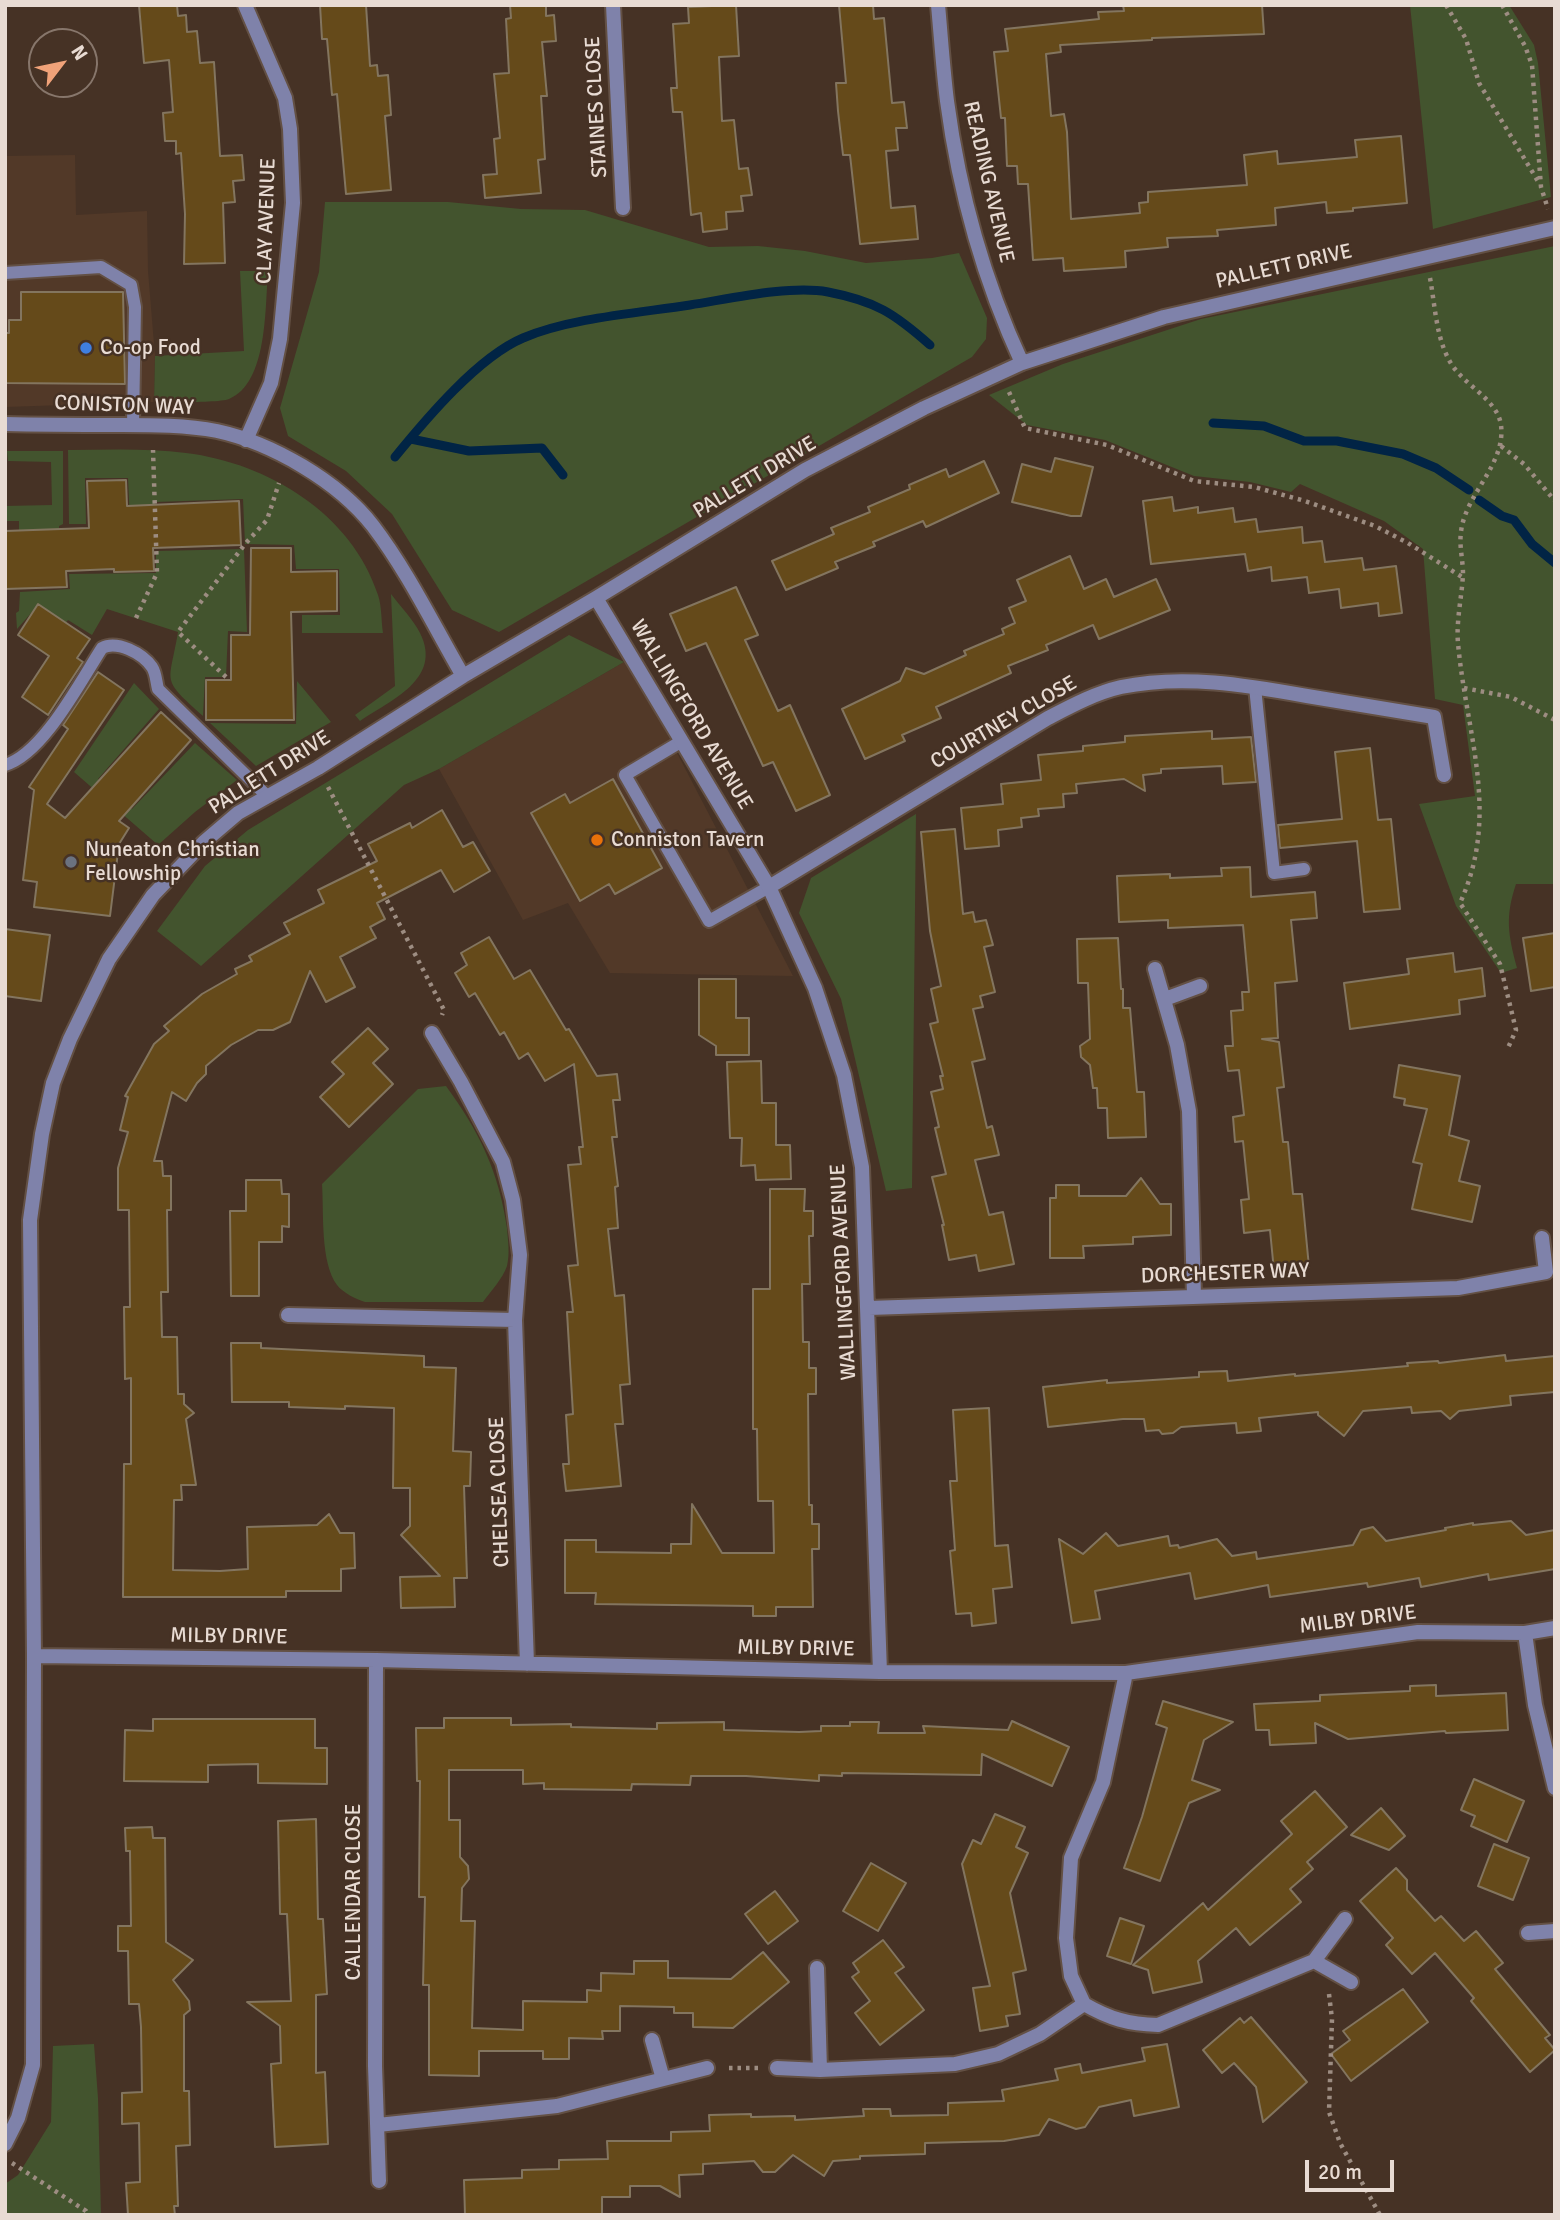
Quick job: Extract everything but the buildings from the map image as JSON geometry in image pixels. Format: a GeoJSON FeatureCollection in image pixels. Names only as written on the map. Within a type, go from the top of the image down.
{"type":"FeatureCollection","features":[{"type":"Feature","properties":{"kind":"street","name":"CLAY AVENUE"},"geometry":{"type":"LineString","coordinates":[[245,5],[285,98],[290,129],[293,203],[286,286],[271,383],[246,440]]}},
{"type":"Feature","properties":{"kind":"street","name":"STAINES CLOSE"},"geometry":{"type":"LineString","coordinates":[[613,5],[623,208]]}},
{"type":"Feature","properties":{"kind":"street","name":"READING AVENUE"},"geometry":{"type":"LineString","coordinates":[[938,5],[947,102],[960,172],[979,249],[1004,323],[1022,363]]}},
{"type":"Feature","properties":{"kind":"street","name":"PALLETT DRIVE"},"geometry":{"type":"LineString","coordinates":[[5,2144],[18,2118],[33,2065],[30,1220],[42,1134],[53,1083],[70,1039],[109,959],[153,895],[204,842],[238,814],[806,470],[924,408],[1022,363],[1164,317],[1554,228]]}},
{"type":"Feature","properties":{"kind":"street","name":"CONISTON WAY"},"geometry":{"type":"LineString","coordinates":[[5,425],[174,426],[217,431],[246,440],[302,465],[341,491],[372,525],[463,676]]}},
{"type":"Feature","properties":{"kind":"street","name":"WALLINGFORD AVENUE"},"geometry":{"type":"LineString","coordinates":[[596,598],[769,887],[816,988],[844,1075],[863,1167],[880,1672]]}},
{"type":"Feature","properties":{"kind":"street","name":"COURTNEY CLOSE"},"geometry":{"type":"LineString","coordinates":[[769,887],[1048,719],[1084,700],[1120,688],[1158,682],[1208,682],[1255,687],[1434,717],[1444,775]]}},
{"type":"Feature","properties":{"kind":"street"},"geometry":{"type":"LineString","coordinates":[[1156,969],[1177,1045],[1189,1111],[1194,1296]]}},
{"type":"Feature","properties":{"kind":"street"},"geometry":{"type":"LineString","coordinates":[[1166,999],[1200,986]]}},
{"type":"Feature","properties":{"kind":"street","name":"CHELSEA CLOSE"},"geometry":{"type":"LineString","coordinates":[[432,1033],[503,1162],[513,1200],[520,1255],[515,1320],[527,1664]]}},
{"type":"Feature","properties":{"kind":"street","name":"DORCHESTER WAY"},"geometry":{"type":"LineString","coordinates":[[869,1308],[1458,1288],[1546,1272],[1542,1238]]}},
{"type":"Feature","properties":{"kind":"street"},"geometry":{"type":"LineString","coordinates":[[288,1315],[515,1320]]}},
{"type":"Feature","properties":{"kind":"street","name":"MILBY DRIVE"},"geometry":{"type":"LineString","coordinates":[[33,1656],[376,1660],[880,1672],[1126,1673],[1418,1632],[1525,1633],[1555,1628]]}},
{"type":"Feature","properties":{"kind":"street"},"geometry":{"type":"LineString","coordinates":[[1525,1633],[1535,1705],[1555,1788]]}},
{"type":"Feature","properties":{"kind":"street","name":"CALLENDAR CLOSE"},"geometry":{"type":"LineString","coordinates":[[376,1660],[374,2066],[379,2181]]}},
{"type":"Feature","properties":{"kind":"street"},"geometry":{"type":"LineString","coordinates":[[1126,1673],[1103,1782],[1071,1858],[1066,1938],[1071,1976],[1084,2004],[1103,2015],[1130,2024],[1158,2025],[1321,1964],[1345,1919]]}},
{"type":"Feature","properties":{"kind":"street"},"geometry":{"type":"LineString","coordinates":[[1528,1933],[1555,1931]]}},
{"type":"Feature","properties":{"kind":"street"},"geometry":{"type":"LineString","coordinates":[[1321,1964],[1351,1982]]}},
{"type":"Feature","properties":{"kind":"street"},"geometry":{"type":"LineString","coordinates":[[817,1968],[820,2070]]}},
{"type":"Feature","properties":{"kind":"street"},"geometry":{"type":"LineString","coordinates":[[777,2068],[820,2070],[955,2064],[998,2054],[1040,2034],[1084,2004]]}},
{"type":"Feature","properties":{"kind":"street"},"geometry":{"type":"LineString","coordinates":[[652,2040],[663,2079]]}},
{"type":"Feature","properties":{"kind":"street"},"geometry":{"type":"LineString","coordinates":[[378,2125],[557,2106],[707,2068]]}},
{"type":"Feature","properties":{"kind":"lane"},"geometry":{"type":"LineString","coordinates":[[5,273],[101,267],[131,285],[135,299],[133,425]]}},
{"type":"Feature","properties":{"kind":"lane"},"geometry":{"type":"LineString","coordinates":[[5,765],[18,761],[43,737],[102,648],[108,645],[121,646],[145,659],[154,669],[158,689],[267,796]]}},
{"type":"Feature","properties":{"kind":"lane"},"geometry":{"type":"LineString","coordinates":[[1255,687],[1274,873],[1304,869]]}},
{"type":"Feature","properties":{"kind":"lane"},"geometry":{"type":"LineString","coordinates":[[682,741],[625,775],[709,920],[769,887]]}},
{"type":"Feature","properties":{"kind":"path"},"geometry":{"type":"LineString","coordinates":[[1446,5],[1466,39],[1479,83],[1541,187],[1554,228]]}},
{"type":"Feature","properties":{"kind":"path"},"geometry":{"type":"LineString","coordinates":[[1502,5],[1525,46],[1532,65],[1541,187]]}},
{"type":"Feature","properties":{"kind":"path"},"geometry":{"type":"LineString","coordinates":[[1426,257],[1440,336],[1449,361],[1467,384],[1497,412],[1501,425],[1501,446],[1465,509],[1460,534],[1462,578],[1458,640],[1480,796],[1480,832],[1471,880],[1460,903],[1500,964],[1516,1030],[1507,1049]]}},
{"type":"Feature","properties":{"kind":"path"},"geometry":{"type":"LineString","coordinates":[[1000,373],[1025,428],[1107,444],[1194,481],[1254,487],[1305,501],[1375,526],[1408,543],[1462,578]]}},
{"type":"Feature","properties":{"kind":"path"},"geometry":{"type":"LineString","coordinates":[[1501,446],[1524,464],[1555,501]]}},
{"type":"Feature","properties":{"kind":"path"},"geometry":{"type":"LineString","coordinates":[[136,618],[156,573],[153,450]]}},
{"type":"Feature","properties":{"kind":"path"},"geometry":{"type":"LineString","coordinates":[[226,677],[178,632],[245,544],[267,520],[279,483]]}},
{"type":"Feature","properties":{"kind":"path"},"geometry":{"type":"LineString","coordinates":[[1464,688],[1511,697],[1555,720]]}},
{"type":"Feature","properties":{"kind":"path"},"geometry":{"type":"LineString","coordinates":[[318,768],[444,1010],[432,1033]]}},
{"type":"Feature","properties":{"kind":"path"},"geometry":{"type":"LineString","coordinates":[[1321,1964],[1332,2019],[1329,2112],[1340,2143],[1380,2215]]}},
{"type":"Feature","properties":{"kind":"path"},"geometry":{"type":"LineString","coordinates":[[707,2068],[777,2068]]}},
{"type":"Feature","properties":{"kind":"path"},"geometry":{"type":"LineString","coordinates":[[5,2158],[86,2211],[88,2215]]}},
{"type":"Feature","properties":{"kind":"shaded area"},"geometry":{"type":"Polygon","coordinates":[[[75,155],[76,215],[147,211],[148,271],[155,356],[154,402],[5,407],[5,156],[75,155]]]}},
{"type":"Feature","properties":{"kind":"shaded area"},"geometry":{"type":"Polygon","coordinates":[[[624,662],[663,726],[793,976],[610,973],[568,903],[523,920],[439,769],[624,662]]]}},
{"type":"Feature","properties":{"kind":"green space"},"geometry":{"type":"Polygon","coordinates":[[[1410,5],[1509,5],[1534,45],[1538,63],[1551,197],[1433,229],[1410,5]]]}},
{"type":"Feature","properties":{"kind":"green space"},"geometry":{"type":"Polygon","coordinates":[[[325,202],[448,202],[521,209],[585,210],[709,247],[758,246],[805,251],[866,263],[959,253],[987,318],[986,339],[972,357],[499,632],[452,610],[392,514],[346,471],[288,436],[280,408],[319,272],[325,202]]]}},
{"type":"Feature","properties":{"kind":"green space"},"geometry":{"type":"Polygon","coordinates":[[[1555,246],[1555,884],[1516,884],[1510,906],[1509,926],[1517,968],[1501,973],[1456,906],[1419,804],[1475,796],[1463,705],[1435,699],[1423,549],[1384,521],[1300,484],[1291,492],[1250,482],[1194,476],[1105,440],[1027,425],[989,395],[1063,364],[1201,319],[1555,246]]]}},
{"type":"Feature","properties":{"kind":"green space"},"geometry":{"type":"Polygon","coordinates":[[[240,271],[268,271],[262,342],[251,377],[242,390],[229,399],[154,402],[155,356],[244,351],[240,271]]]}},
{"type":"Feature","properties":{"kind":"green space"},"geometry":{"type":"Polygon","coordinates":[[[68,450],[186,453],[247,468],[276,481],[303,497],[349,540],[366,566],[378,595],[383,633],[302,633],[302,615],[340,615],[339,569],[296,569],[294,545],[245,544],[243,499],[155,502],[155,521],[130,522],[128,478],[85,478],[86,524],[69,524],[68,450]]]}},
{"type":"Feature","properties":{"kind":"green space"},"geometry":{"type":"Polygon","coordinates":[[[7,451],[63,451],[63,524],[59,526],[59,545],[19,546],[19,521],[5,521],[5,506],[52,505],[51,462],[8,461],[7,451]]]}},
{"type":"Feature","properties":{"kind":"green space"},"geometry":{"type":"Polygon","coordinates":[[[244,549],[247,632],[228,631],[226,677],[205,677],[203,716],[180,694],[171,680],[178,632],[107,609],[92,635],[68,620],[60,630],[32,612],[17,629],[16,613],[19,611],[20,592],[70,589],[69,574],[156,573],[156,551],[244,549]]]}},
{"type":"Feature","properties":{"kind":"green space"},"geometry":{"type":"Polygon","coordinates":[[[391,594],[420,633],[425,649],[425,663],[419,676],[399,696],[360,721],[355,715],[395,686],[391,594]]]}},
{"type":"Feature","properties":{"kind":"green space"},"geometry":{"type":"Polygon","coordinates":[[[569,635],[624,662],[439,769],[404,785],[201,966],[157,931],[205,866],[248,830],[569,635]]]}},
{"type":"Feature","properties":{"kind":"green space"},"geometry":{"type":"Polygon","coordinates":[[[297,681],[331,722],[256,766],[210,723],[296,724],[297,681]]]}},
{"type":"Feature","properties":{"kind":"green space"},"geometry":{"type":"Polygon","coordinates":[[[134,683],[159,709],[98,779],[132,809],[195,743],[237,780],[158,845],[74,772],[134,683]]]}},
{"type":"Feature","properties":{"kind":"green space"},"geometry":{"type":"Polygon","coordinates":[[[916,814],[912,1188],[886,1191],[841,999],[799,913],[811,878],[916,814]]]}},
{"type":"Feature","properties":{"kind":"green space"},"geometry":{"type":"Polygon","coordinates":[[[446,1086],[478,1136],[493,1170],[507,1228],[507,1266],[483,1302],[361,1301],[337,1285],[328,1264],[322,1184],[418,1089],[446,1086]]]}},
{"type":"Feature","properties":{"kind":"green space"},"geometry":{"type":"Polygon","coordinates":[[[94,2044],[101,2215],[5,2215],[5,2184],[18,2175],[51,2122],[53,2046],[94,2044]]]}},
{"type":"Feature","properties":{"kind":"waterway"},"geometry":{"type":"LineString","coordinates":[[395,457],[454,390],[488,359],[523,338],[583,321],[759,294],[812,290],[871,304],[905,324],[930,345]]}},
{"type":"Feature","properties":{"kind":"waterway"},"geometry":{"type":"LineString","coordinates":[[1213,423],[1264,426],[1304,441],[1337,441],[1403,454],[1436,468],[1469,490]]}},
{"type":"Feature","properties":{"kind":"waterway"},"geometry":{"type":"LineString","coordinates":[[411,439],[469,451],[542,448],[563,475]]}},
{"type":"Feature","properties":{"kind":"waterway"},"geometry":{"type":"LineString","coordinates":[[1479,500],[1502,516],[1514,520],[1532,544],[1555,563]]}},
{"type":"Feature","properties":{"kind":"place","name":"Co-op Food"},"geometry":{"type":"Point","coordinates":[86,348]}},
{"type":"Feature","properties":{"kind":"place","name":"Conniston Tavern"},"geometry":{"type":"Point","coordinates":[597,840]}},
{"type":"Feature","properties":{"kind":"place","name":"Nuneaton Christian Fellowship"},"geometry":{"type":"Point","coordinates":[71,862]}}]}
